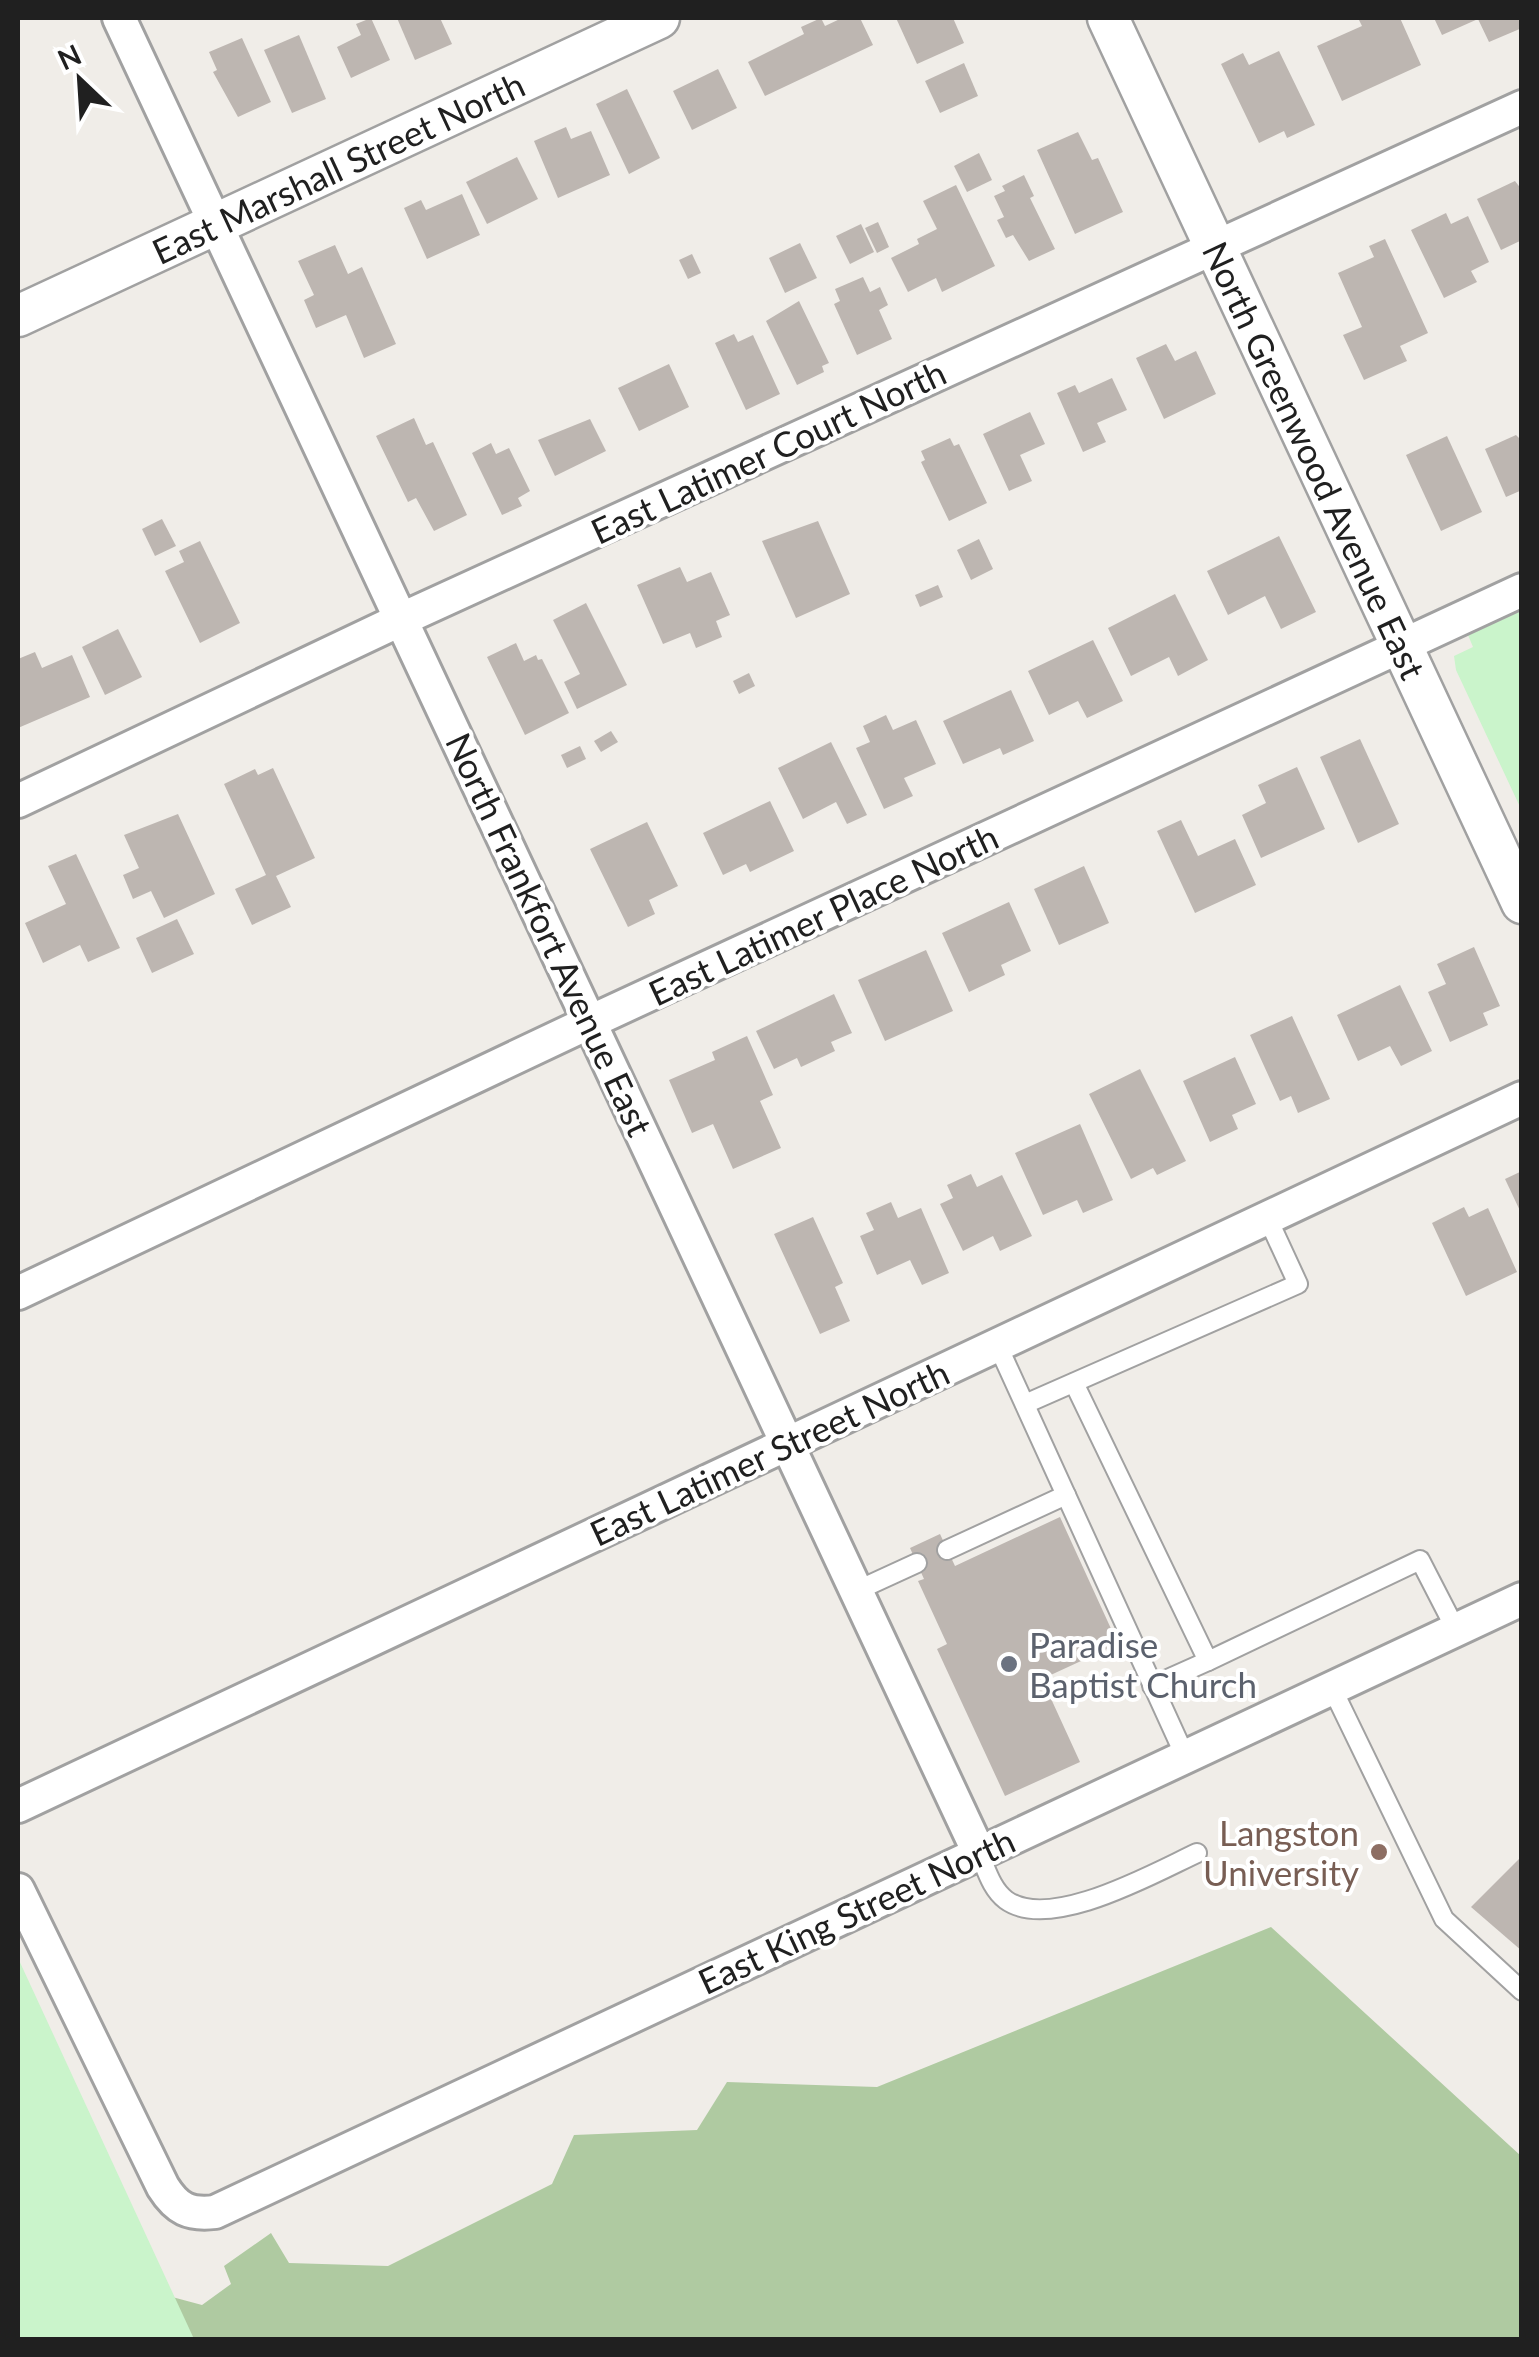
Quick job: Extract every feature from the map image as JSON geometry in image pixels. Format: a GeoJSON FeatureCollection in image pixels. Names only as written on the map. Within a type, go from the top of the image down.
{"type":"FeatureCollection","features":[{"type":"Feature","properties":{"kind":"street","name":"North Frankfort Avenue East"},"geometry":{"type":"LineString","coordinates":[[119,18],[978,1852]]}},
{"type":"Feature","properties":{"kind":"street","name":"East Marshall Street North"},"geometry":{"type":"LineString","coordinates":[[18,316],[659,18]]}},
{"type":"Feature","properties":{"kind":"street","name":"North Greenwood Avenue East"},"geometry":{"type":"LineString","coordinates":[[1108,18],[1522,903]]}},
{"type":"Feature","properties":{"kind":"street","name":"East Latimer Court North"},"geometry":{"type":"LineString","coordinates":[[18,802],[402,618],[1522,107]]}},
{"type":"Feature","properties":{"kind":"street","name":"East Latimer Place North"},"geometry":{"type":"LineString","coordinates":[[18,1293],[1522,590]]}},
{"type":"Feature","properties":{"kind":"street","name":"East Latimer Street North"},"geometry":{"type":"LineString","coordinates":[[18,1806],[1522,1098]]}},
{"type":"Feature","properties":{"kind":"street","name":"East King Street North"},"geometry":{"type":"LineString","coordinates":[[18,1890],[173,2204],[188,2212],[215,2212],[1522,1598]]}},
{"type":"Feature","properties":{"kind":"lane"},"geometry":{"type":"LineString","coordinates":[[1025,1404],[1298,1284],[1268,1219]]}},
{"type":"Feature","properties":{"kind":"lane"},"geometry":{"type":"LineString","coordinates":[[998,1346],[1185,1756]]}},
{"type":"Feature","properties":{"kind":"lane"},"geometry":{"type":"LineString","coordinates":[[1074,1383],[1208,1661]]}},
{"type":"Feature","properties":{"kind":"lane"},"geometry":{"type":"LineString","coordinates":[[947,1550],[1066,1495]]}},
{"type":"Feature","properties":{"kind":"lane"},"geometry":{"type":"LineString","coordinates":[[1152,1686],[1420,1560],[1456,1628]]}},
{"type":"Feature","properties":{"kind":"lane"},"geometry":{"type":"LineString","coordinates":[[856,1591],[917,1564]]}},
{"type":"Feature","properties":{"kind":"lane"},"geometry":{"type":"LineString","coordinates":[[1332,1688],[1444,1919],[1522,1991]]}},
{"type":"Feature","properties":{"kind":"lane"},"geometry":{"type":"LineString","coordinates":[[978,1852],[995,1888],[1008,1902],[1044,1910],[1077,1906],[1197,1853]]}},
{"type":"Feature","properties":{"kind":"green space"},"geometry":{"type":"Polygon","coordinates":[[[1521,611],[1521,809],[1456,670],[1454,656],[1473,647],[1468,635],[1521,611]]]}},
{"type":"Feature","properties":{"kind":"green space"},"geometry":{"type":"Polygon","coordinates":[[[1271,1927],[1521,2156],[1521,2339],[29,2340],[109,2280],[202,2305],[231,2284],[224,2266],[271,2233],[289,2263],[388,2266],[552,2184],[574,2135],[697,2130],[727,2082],[877,2087],[1271,1927]]]}},
{"type":"Feature","properties":{"kind":"green space"},"geometry":{"type":"Polygon","coordinates":[[[18,1958],[194,2339],[18,2339],[18,1958]]]}},
{"type":"Feature","properties":{"kind":"building"},"geometry":{"type":"Polygon","coordinates":[[[371,18],[390,60],[351,78],[337,47],[361,35],[356,24],[371,18]]]}},
{"type":"Feature","properties":{"kind":"building"},"geometry":{"type":"Polygon","coordinates":[[[397,18],[440,18],[452,44],[415,60],[397,18]]]}},
{"type":"Feature","properties":{"kind":"building"},"geometry":{"type":"Polygon","coordinates":[[[821,18],[825,26],[842,18],[860,18],[873,45],[765,96],[748,62],[804,34],[801,27],[821,18]]]}},
{"type":"Feature","properties":{"kind":"building"},"geometry":{"type":"Polygon","coordinates":[[[896,18],[953,18],[964,43],[917,64],[896,18]]]}},
{"type":"Feature","properties":{"kind":"building"},"geometry":{"type":"Polygon","coordinates":[[[1358,18],[1400,18],[1421,65],[1342,101],[1317,46],[1362,26],[1358,18]]]}},
{"type":"Feature","properties":{"kind":"building"},"geometry":{"type":"Polygon","coordinates":[[[1434,18],[1518,18],[1522,28],[1489,42],[1478,19],[1442,35],[1434,18]]]}},
{"type":"Feature","properties":{"kind":"building"},"geometry":{"type":"Polygon","coordinates":[[[299,35],[326,99],[292,113],[264,50],[299,35]]]}},
{"type":"Feature","properties":{"kind":"building"},"geometry":{"type":"Polygon","coordinates":[[[242,38],[271,102],[238,117],[213,72],[217,70],[209,52],[242,38]]]}},
{"type":"Feature","properties":{"kind":"building"},"geometry":{"type":"Polygon","coordinates":[[[1279,51],[1315,125],[1287,138],[1284,131],[1259,143],[1221,64],[1243,53],[1249,65],[1279,51]]]}},
{"type":"Feature","properties":{"kind":"building"},"geometry":{"type":"Polygon","coordinates":[[[964,63],[978,96],[940,113],[925,81],[964,63]]]}},
{"type":"Feature","properties":{"kind":"building"},"geometry":{"type":"Polygon","coordinates":[[[718,69],[737,108],[692,130],[673,91],[718,69]]]}},
{"type":"Feature","properties":{"kind":"building"},"geometry":{"type":"Polygon","coordinates":[[[627,89],[660,158],[629,174],[596,104],[627,89]]]}},
{"type":"Feature","properties":{"kind":"building"},"geometry":{"type":"Polygon","coordinates":[[[566,127],[571,139],[591,131],[610,175],[558,198],[534,141],[566,127]]]}},
{"type":"Feature","properties":{"kind":"building"},"geometry":{"type":"Polygon","coordinates":[[[1078,132],[1092,160],[1098,158],[1123,212],[1075,234],[1037,150],[1078,132]]]}},
{"type":"Feature","properties":{"kind":"building"},"geometry":{"type":"Polygon","coordinates":[[[979,153],[992,180],[967,192],[954,166],[979,153]]]}},
{"type":"Feature","properties":{"kind":"building"},"geometry":{"type":"Polygon","coordinates":[[[517,157],[538,199],[487,224],[466,182],[517,157]]]}},
{"type":"Feature","properties":{"kind":"building"},"geometry":{"type":"Polygon","coordinates":[[[1024,175],[1034,196],[1030,198],[1055,249],[1029,261],[1013,235],[1006,238],[997,220],[1004,217],[994,196],[1005,191],[1002,186],[1024,175]]]}},
{"type":"Feature","properties":{"kind":"building"},"geometry":{"type":"Polygon","coordinates":[[[1515,181],[1522,190],[1522,240],[1501,250],[1477,199],[1515,181]]]}},
{"type":"Feature","properties":{"kind":"building"},"geometry":{"type":"Polygon","coordinates":[[[956,185],[995,266],[942,292],[936,278],[908,292],[891,258],[919,244],[917,239],[937,229],[923,201],[956,185]]]}},
{"type":"Feature","properties":{"kind":"building"},"geometry":{"type":"Polygon","coordinates":[[[462,194],[480,235],[427,259],[404,208],[421,200],[426,210],[462,194]]]}},
{"type":"Feature","properties":{"kind":"building"},"geometry":{"type":"Polygon","coordinates":[[[1446,213],[1451,224],[1468,216],[1489,262],[1471,271],[1477,282],[1444,298],[1411,230],[1446,213]]]}},
{"type":"Feature","properties":{"kind":"building"},"geometry":{"type":"Polygon","coordinates":[[[878,222],[889,247],[877,253],[865,228],[878,222]]]}},
{"type":"Feature","properties":{"kind":"building"},"geometry":{"type":"Polygon","coordinates":[[[861,224],[874,252],[850,264],[836,236],[861,224]]]}},
{"type":"Feature","properties":{"kind":"building"},"geometry":{"type":"Polygon","coordinates":[[[1385,239],[1428,333],[1400,346],[1407,361],[1364,380],[1343,335],[1362,327],[1338,273],[1374,257],[1369,246],[1385,239]]]}},
{"type":"Feature","properties":{"kind":"building"},"geometry":{"type":"Polygon","coordinates":[[[800,243],[817,278],[785,293],[769,258],[800,243]]]}},
{"type":"Feature","properties":{"kind":"building"},"geometry":{"type":"Polygon","coordinates":[[[335,245],[348,274],[362,267],[396,344],[364,358],[346,315],[316,328],[304,300],[314,295],[298,261],[335,245]]]}},
{"type":"Feature","properties":{"kind":"building"},"geometry":{"type":"Polygon","coordinates":[[[692,254],[701,273],[688,279],[679,260],[692,254]]]}},
{"type":"Feature","properties":{"kind":"building"},"geometry":{"type":"Polygon","coordinates":[[[863,277],[870,292],[880,287],[888,305],[879,310],[892,339],[857,355],[834,304],[840,301],[835,289],[863,277]]]}},
{"type":"Feature","properties":{"kind":"building"},"geometry":{"type":"Polygon","coordinates":[[[799,301],[829,363],[822,366],[824,372],[797,385],[766,321],[799,301]]]}},
{"type":"Feature","properties":{"kind":"building"},"geometry":{"type":"Polygon","coordinates":[[[734,334],[738,342],[753,335],[780,394],[746,410],[715,343],[734,334]]]}},
{"type":"Feature","properties":{"kind":"building"},"geometry":{"type":"Polygon","coordinates":[[[1166,344],[1175,361],[1196,351],[1216,394],[1164,419],[1136,358],[1166,344]]]}},
{"type":"Feature","properties":{"kind":"building"},"geometry":{"type":"Polygon","coordinates":[[[669,364],[689,407],[639,431],[618,388],[669,364]]]}},
{"type":"Feature","properties":{"kind":"building"},"geometry":{"type":"Polygon","coordinates":[[[1112,378],[1127,410],[1097,423],[1106,442],[1083,452],[1057,393],[1075,385],[1079,393],[1112,378]]]}},
{"type":"Feature","properties":{"kind":"building"},"geometry":{"type":"Polygon","coordinates":[[[1030,412],[1045,444],[1020,455],[1032,481],[1009,491],[983,434],[1030,412]]]}},
{"type":"Feature","properties":{"kind":"building"},"geometry":{"type":"Polygon","coordinates":[[[414,418],[426,445],[433,442],[467,515],[434,531],[416,498],[408,502],[376,436],[414,418]]]}},
{"type":"Feature","properties":{"kind":"building"},"geometry":{"type":"Polygon","coordinates":[[[590,419],[606,451],[555,476],[538,440],[590,419]]]}},
{"type":"Feature","properties":{"kind":"building"},"geometry":{"type":"Polygon","coordinates":[[[1516,435],[1522,441],[1522,490],[1506,497],[1485,449],[1516,435]]]}},
{"type":"Feature","properties":{"kind":"building"},"geometry":{"type":"Polygon","coordinates":[[[1447,436],[1482,512],[1441,531],[1406,455],[1447,436]]]}},
{"type":"Feature","properties":{"kind":"building"},"geometry":{"type":"Polygon","coordinates":[[[950,438],[954,446],[959,444],[987,503],[949,521],[921,462],[925,460],[921,451],[950,438]]]}},
{"type":"Feature","properties":{"kind":"building"},"geometry":{"type":"Polygon","coordinates":[[[491,443],[496,454],[509,448],[530,491],[518,498],[522,506],[502,515],[472,453],[491,443]]]}},
{"type":"Feature","properties":{"kind":"building"},"geometry":{"type":"Polygon","coordinates":[[[162,519],[176,546],[155,556],[142,529],[162,519]]]}},
{"type":"Feature","properties":{"kind":"building"},"geometry":{"type":"Polygon","coordinates":[[[818,521],[850,594],[796,618],[762,541],[818,521]]]}},
{"type":"Feature","properties":{"kind":"building"},"geometry":{"type":"Polygon","coordinates":[[[1279,536],[1316,612],[1281,629],[1265,596],[1228,615],[1207,571],[1279,536]]]}},
{"type":"Feature","properties":{"kind":"building"},"geometry":{"type":"Polygon","coordinates":[[[979,539],[993,569],[971,580],[957,550],[979,539]]]}},
{"type":"Feature","properties":{"kind":"building"},"geometry":{"type":"Polygon","coordinates":[[[200,541],[240,623],[200,643],[165,571],[184,562],[179,551],[200,541]]]}},
{"type":"Feature","properties":{"kind":"building"},"geometry":{"type":"Polygon","coordinates":[[[680,567],[687,582],[711,572],[730,615],[716,621],[722,637],[696,648],[690,633],[663,644],[637,585],[680,567]]]}},
{"type":"Feature","properties":{"kind":"building"},"geometry":{"type":"Polygon","coordinates":[[[938,585],[943,597],[920,607],[915,595],[938,585]]]}},
{"type":"Feature","properties":{"kind":"building"},"geometry":{"type":"Polygon","coordinates":[[[1175,594],[1208,660],[1178,676],[1169,657],[1131,676],[1108,628],[1175,594]]]}},
{"type":"Feature","properties":{"kind":"building"},"geometry":{"type":"Polygon","coordinates":[[[586,603],[627,685],[577,709],[564,682],[580,674],[553,620],[586,603]]]}},
{"type":"Feature","properties":{"kind":"building"},"geometry":{"type":"Polygon","coordinates":[[[118,629],[142,677],[105,695],[82,647],[118,629]]]}},
{"type":"Feature","properties":{"kind":"building"},"geometry":{"type":"Polygon","coordinates":[[[1093,640],[1123,701],[1087,718],[1078,701],[1049,715],[1028,671],[1093,640]]]}},
{"type":"Feature","properties":{"kind":"building"},"geometry":{"type":"Polygon","coordinates":[[[516,643],[524,661],[536,655],[538,660],[542,659],[569,713],[525,735],[487,657],[516,643]]]}},
{"type":"Feature","properties":{"kind":"building"},"geometry":{"type":"Polygon","coordinates":[[[35,652],[42,668],[72,655],[90,697],[18,728],[18,659],[35,652]]]}},
{"type":"Feature","properties":{"kind":"building"},"geometry":{"type":"Polygon","coordinates":[[[749,673],[755,686],[739,694],[733,681],[749,673]]]}},
{"type":"Feature","properties":{"kind":"building"},"geometry":{"type":"Polygon","coordinates":[[[1011,690],[1034,741],[1003,755],[1000,748],[963,764],[943,721],[1011,690]]]}},
{"type":"Feature","properties":{"kind":"building"},"geometry":{"type":"Polygon","coordinates":[[[886,715],[893,730],[916,720],[936,764],[904,778],[913,796],[884,809],[856,748],[870,742],[863,726],[886,715]]]}},
{"type":"Feature","properties":{"kind":"building"},"geometry":{"type":"Polygon","coordinates":[[[611,731],[618,742],[601,752],[594,741],[611,731]]]}},
{"type":"Feature","properties":{"kind":"building"},"geometry":{"type":"Polygon","coordinates":[[[1360,739],[1399,824],[1358,843],[1320,757],[1360,739]]]}},
{"type":"Feature","properties":{"kind":"building"},"geometry":{"type":"Polygon","coordinates":[[[831,742],[867,815],[847,824],[836,802],[803,819],[778,768],[831,742]]]}},
{"type":"Feature","properties":{"kind":"building"},"geometry":{"type":"Polygon","coordinates":[[[580,746],[586,759],[567,768],[561,755],[580,746]]]}},
{"type":"Feature","properties":{"kind":"building"},"geometry":{"type":"Polygon","coordinates":[[[1297,767],[1325,829],[1261,858],[1242,815],[1266,803],[1258,785],[1297,767]]]}},
{"type":"Feature","properties":{"kind":"building"},"geometry":{"type":"Polygon","coordinates":[[[273,768],[315,858],[276,876],[291,907],[252,925],[235,889],[266,875],[224,784],[255,769],[258,775],[273,768]]]}},
{"type":"Feature","properties":{"kind":"building"},"geometry":{"type":"Polygon","coordinates":[[[770,801],[794,851],[750,872],[746,864],[723,875],[703,833],[770,801]]]}},
{"type":"Feature","properties":{"kind":"building"},"geometry":{"type":"Polygon","coordinates":[[[178,814],[215,894],[164,918],[151,891],[133,899],[123,875],[139,868],[124,835],[178,814]]]}},
{"type":"Feature","properties":{"kind":"building"},"geometry":{"type":"Polygon","coordinates":[[[1181,820],[1198,856],[1235,839],[1256,885],[1195,913],[1157,831],[1181,820]]]}},
{"type":"Feature","properties":{"kind":"building"},"geometry":{"type":"Polygon","coordinates":[[[647,822],[678,886],[649,900],[655,914],[628,927],[590,849],[647,822]]]}},
{"type":"Feature","properties":{"kind":"building"},"geometry":{"type":"Polygon","coordinates":[[[76,854],[120,948],[88,962],[80,945],[43,963],[25,923],[66,904],[48,866],[76,854]]]}},
{"type":"Feature","properties":{"kind":"building"},"geometry":{"type":"Polygon","coordinates":[[[1084,866],[1109,923],[1059,945],[1034,889],[1084,866]]]}},
{"type":"Feature","properties":{"kind":"building"},"geometry":{"type":"Polygon","coordinates":[[[1009,902],[1031,951],[1001,965],[1005,975],[969,992],[942,933],[1009,902]]]}},
{"type":"Feature","properties":{"kind":"building"},"geometry":{"type":"Polygon","coordinates":[[[177,919],[194,954],[152,973],[136,938],[177,919]]]}},
{"type":"Feature","properties":{"kind":"building"},"geometry":{"type":"Polygon","coordinates":[[[1474,947],[1500,1006],[1483,1013],[1488,1025],[1450,1042],[1428,992],[1446,984],[1437,964],[1474,947]]]}},
{"type":"Feature","properties":{"kind":"building"},"geometry":{"type":"Polygon","coordinates":[[[926,950],[953,1011],[885,1041],[858,980],[926,950]]]}},
{"type":"Feature","properties":{"kind":"building"},"geometry":{"type":"Polygon","coordinates":[[[1400,985],[1432,1051],[1401,1066],[1390,1046],[1358,1061],[1337,1015],[1400,985]]]}},
{"type":"Feature","properties":{"kind":"building"},"geometry":{"type":"Polygon","coordinates":[[[834,994],[852,1033],[831,1042],[835,1051],[801,1067],[797,1058],[774,1069],[756,1031],[834,994]]]}},
{"type":"Feature","properties":{"kind":"building"},"geometry":{"type":"Polygon","coordinates":[[[1292,1016],[1330,1099],[1298,1113],[1291,1096],[1280,1101],[1250,1035],[1292,1016]]]}},
{"type":"Feature","properties":{"kind":"building"},"geometry":{"type":"Polygon","coordinates":[[[747,1036],[773,1095],[760,1101],[781,1148],[733,1169],[713,1124],[692,1133],[669,1080],[715,1060],[712,1052],[747,1036]]]}},
{"type":"Feature","properties":{"kind":"building"},"geometry":{"type":"Polygon","coordinates":[[[1235,1057],[1256,1104],[1232,1115],[1238,1129],[1210,1142],[1183,1081],[1235,1057]]]}},
{"type":"Feature","properties":{"kind":"building"},"geometry":{"type":"Polygon","coordinates":[[[1140,1069],[1186,1161],[1157,1175],[1153,1168],[1131,1179],[1089,1094],[1140,1069]]]}},
{"type":"Feature","properties":{"kind":"building"},"geometry":{"type":"Polygon","coordinates":[[[1080,1124],[1113,1200],[1083,1213],[1077,1200],[1043,1215],[1015,1153],[1080,1124]]]}},
{"type":"Feature","properties":{"kind":"building"},"geometry":{"type":"Polygon","coordinates":[[[1522,1171],[1522,1215],[1505,1179],[1522,1171]]]}},
{"type":"Feature","properties":{"kind":"building"},"geometry":{"type":"Polygon","coordinates":[[[971,1174],[977,1187],[1002,1175],[1032,1236],[1000,1251],[993,1236],[963,1251],[940,1204],[953,1198],[947,1185],[971,1174]]]}},
{"type":"Feature","properties":{"kind":"building"},"geometry":{"type":"Polygon","coordinates":[[[891,1202],[898,1218],[921,1208],[949,1273],[922,1285],[910,1260],[877,1275],[860,1236],[874,1230],[866,1213],[891,1202]]]}},
{"type":"Feature","properties":{"kind":"building"},"geometry":{"type":"Polygon","coordinates":[[[1464,1207],[1469,1217],[1488,1208],[1517,1272],[1466,1296],[1432,1223],[1464,1207]]]}},
{"type":"Feature","properties":{"kind":"building"},"geometry":{"type":"Polygon","coordinates":[[[813,1217],[843,1283],[835,1287],[850,1321],[820,1334],[774,1234],[813,1217]]]}},
{"type":"Feature","properties":{"kind":"building","name":"Paradise Baptist Church"},"geometry":{"type":"Polygon","coordinates":[[[1060,1517],[1118,1644],[1042,1679],[1080,1762],[1005,1796],[937,1649],[947,1644],[918,1581],[924,1579],[910,1548],[940,1534],[955,1566],[1060,1517]]]}},
{"type":"Feature","properties":{"kind":"building"},"geometry":{"type":"Polygon","coordinates":[[[1522,1856],[1522,1951],[1471,1907],[1522,1856]]]}},
{"type":"Feature","properties":{"kind":"place","name":"Paradise Baptist Church"},"geometry":{"type":"Point","coordinates":[1009,1664]}},
{"type":"Feature","properties":{"kind":"place","name":"Langston University"},"geometry":{"type":"Point","coordinates":[1379,1852]}}]}
